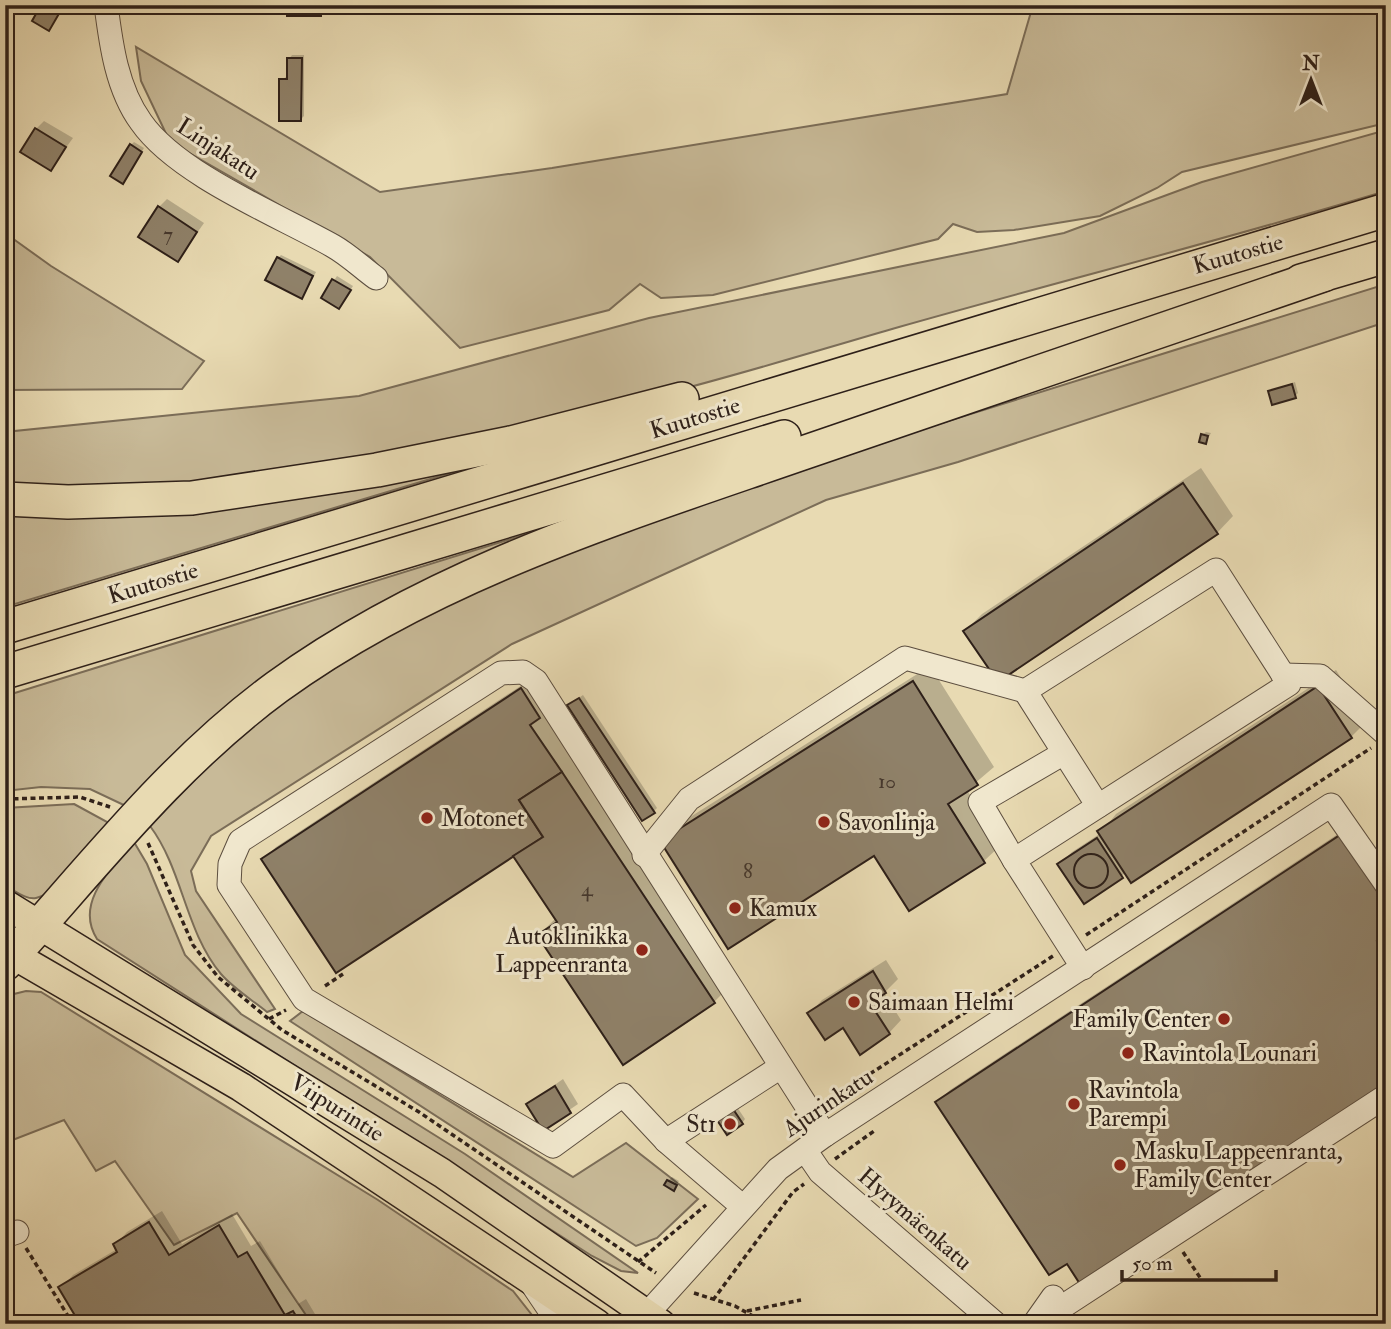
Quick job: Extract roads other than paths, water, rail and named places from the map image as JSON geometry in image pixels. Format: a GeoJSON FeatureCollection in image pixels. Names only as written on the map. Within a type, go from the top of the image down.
{"type":"FeatureCollection","features":[{"type":"Feature","properties":{"kind":"highway","name":"Kuutostie"},"geometry":{"type":"LineString","coordinates":[[5,627],[1148,279],[1386,210]]}},
{"type":"Feature","properties":{"kind":"highway","name":"Kuutostie"},"geometry":{"type":"LineString","coordinates":[[5,672],[1386,256]]}},
{"type":"Feature","properties":{"kind":"highway"},"geometry":{"type":"LineString","coordinates":[[8,956],[40,926],[159,789],[276,688],[349,640],[461,580],[602,522],[1323,275]]}},
{"type":"Feature","properties":{"kind":"highway"},"geometry":{"type":"LineString","coordinates":[[5,499],[68,502],[192,498],[377,470],[511,443],[1148,279]]}},
{"type":"Feature","properties":{"kind":"main road","name":"Viipurintie"},"geometry":{"type":"LineString","coordinates":[[5,904],[442,1173],[649,1320]]}},
{"type":"Feature","properties":{"kind":"main road","name":"Viipurintie"},"geometry":{"type":"LineString","coordinates":[[8,956],[241,1087],[597,1324]]}},
{"type":"Feature","properties":{"kind":"street","name":"Linjakatu"},"geometry":{"type":"LineString","coordinates":[[106,5],[111,44],[124,91],[140,121],[161,146],[219,184],[337,248],[376,278]]}},
{"type":"Feature","properties":{"kind":"street"},"geometry":{"type":"LineString","coordinates":[[1014,860],[1289,684],[1216,570],[1025,691]]}},
{"type":"Feature","properties":{"kind":"street"},"geometry":{"type":"LineString","coordinates":[[644,855],[689,799],[905,658],[1025,691],[1098,806]]}},
{"type":"Feature","properties":{"kind":"street"},"geometry":{"type":"LineString","coordinates":[[743,1207],[666,1141],[623,1095],[553,1146],[304,999],[229,885],[230,864],[240,841],[501,673],[523,672],[536,681],[779,1068],[825,1135]]}},
{"type":"Feature","properties":{"kind":"street"},"geometry":{"type":"LineString","coordinates":[[1283,676],[1320,676],[1386,734]]}},
{"type":"Feature","properties":{"kind":"street"},"geometry":{"type":"LineString","coordinates":[[1064,752],[980,802],[1083,968]]}},
{"type":"Feature","properties":{"kind":"street","name":"Ajurinkatu"},"geometry":{"type":"LineString","coordinates":[[649,1320],[675,1285],[778,1169],[825,1135],[1331,805],[1386,884]]}},
{"type":"Feature","properties":{"kind":"street"},"geometry":{"type":"LineString","coordinates":[[666,1141],[779,1068]]}},
{"type":"Feature","properties":{"kind":"street"},"geometry":{"type":"LineString","coordinates":[[1034,1324],[1062,1310],[1386,1096]]}},
{"type":"Feature","properties":{"kind":"street","name":"Hyrymäenkatu"},"geometry":{"type":"LineString","coordinates":[[805,1150],[820,1172],[996,1324]]}},
{"type":"Feature","properties":{"kind":"street"},"geometry":{"type":"LineString","coordinates":[[526,1276],[559,1324]]}},
{"type":"Feature","properties":{"kind":"place","name":"Motonet"},"geometry":{"type":"Point","coordinates":[427,818]}},
{"type":"Feature","properties":{"kind":"place","name":"Savonlinja"},"geometry":{"type":"Point","coordinates":[824,822]}},
{"type":"Feature","properties":{"kind":"place","name":"Kamux"},"geometry":{"type":"Point","coordinates":[735,908]}},
{"type":"Feature","properties":{"kind":"place","name":"Autoklinikka Lappeenranta"},"geometry":{"type":"Point","coordinates":[642,950]}},
{"type":"Feature","properties":{"kind":"place","name":"Saimaan Helmi"},"geometry":{"type":"Point","coordinates":[854,1002]}},
{"type":"Feature","properties":{"kind":"place","name":"Family Center"},"geometry":{"type":"Point","coordinates":[1224,1019]}},
{"type":"Feature","properties":{"kind":"place","name":"Ravintola Lounari"},"geometry":{"type":"Point","coordinates":[1128,1053]}},
{"type":"Feature","properties":{"kind":"place","name":"Ravintola Parempi"},"geometry":{"type":"Point","coordinates":[1074,1104]}},
{"type":"Feature","properties":{"kind":"place","name":"St1"},"geometry":{"type":"Point","coordinates":[730,1124]}},
{"type":"Feature","properties":{"kind":"place","name":"Masku Lappeenranta, Family Center"},"geometry":{"type":"Point","coordinates":[1120,1165]}}]}
